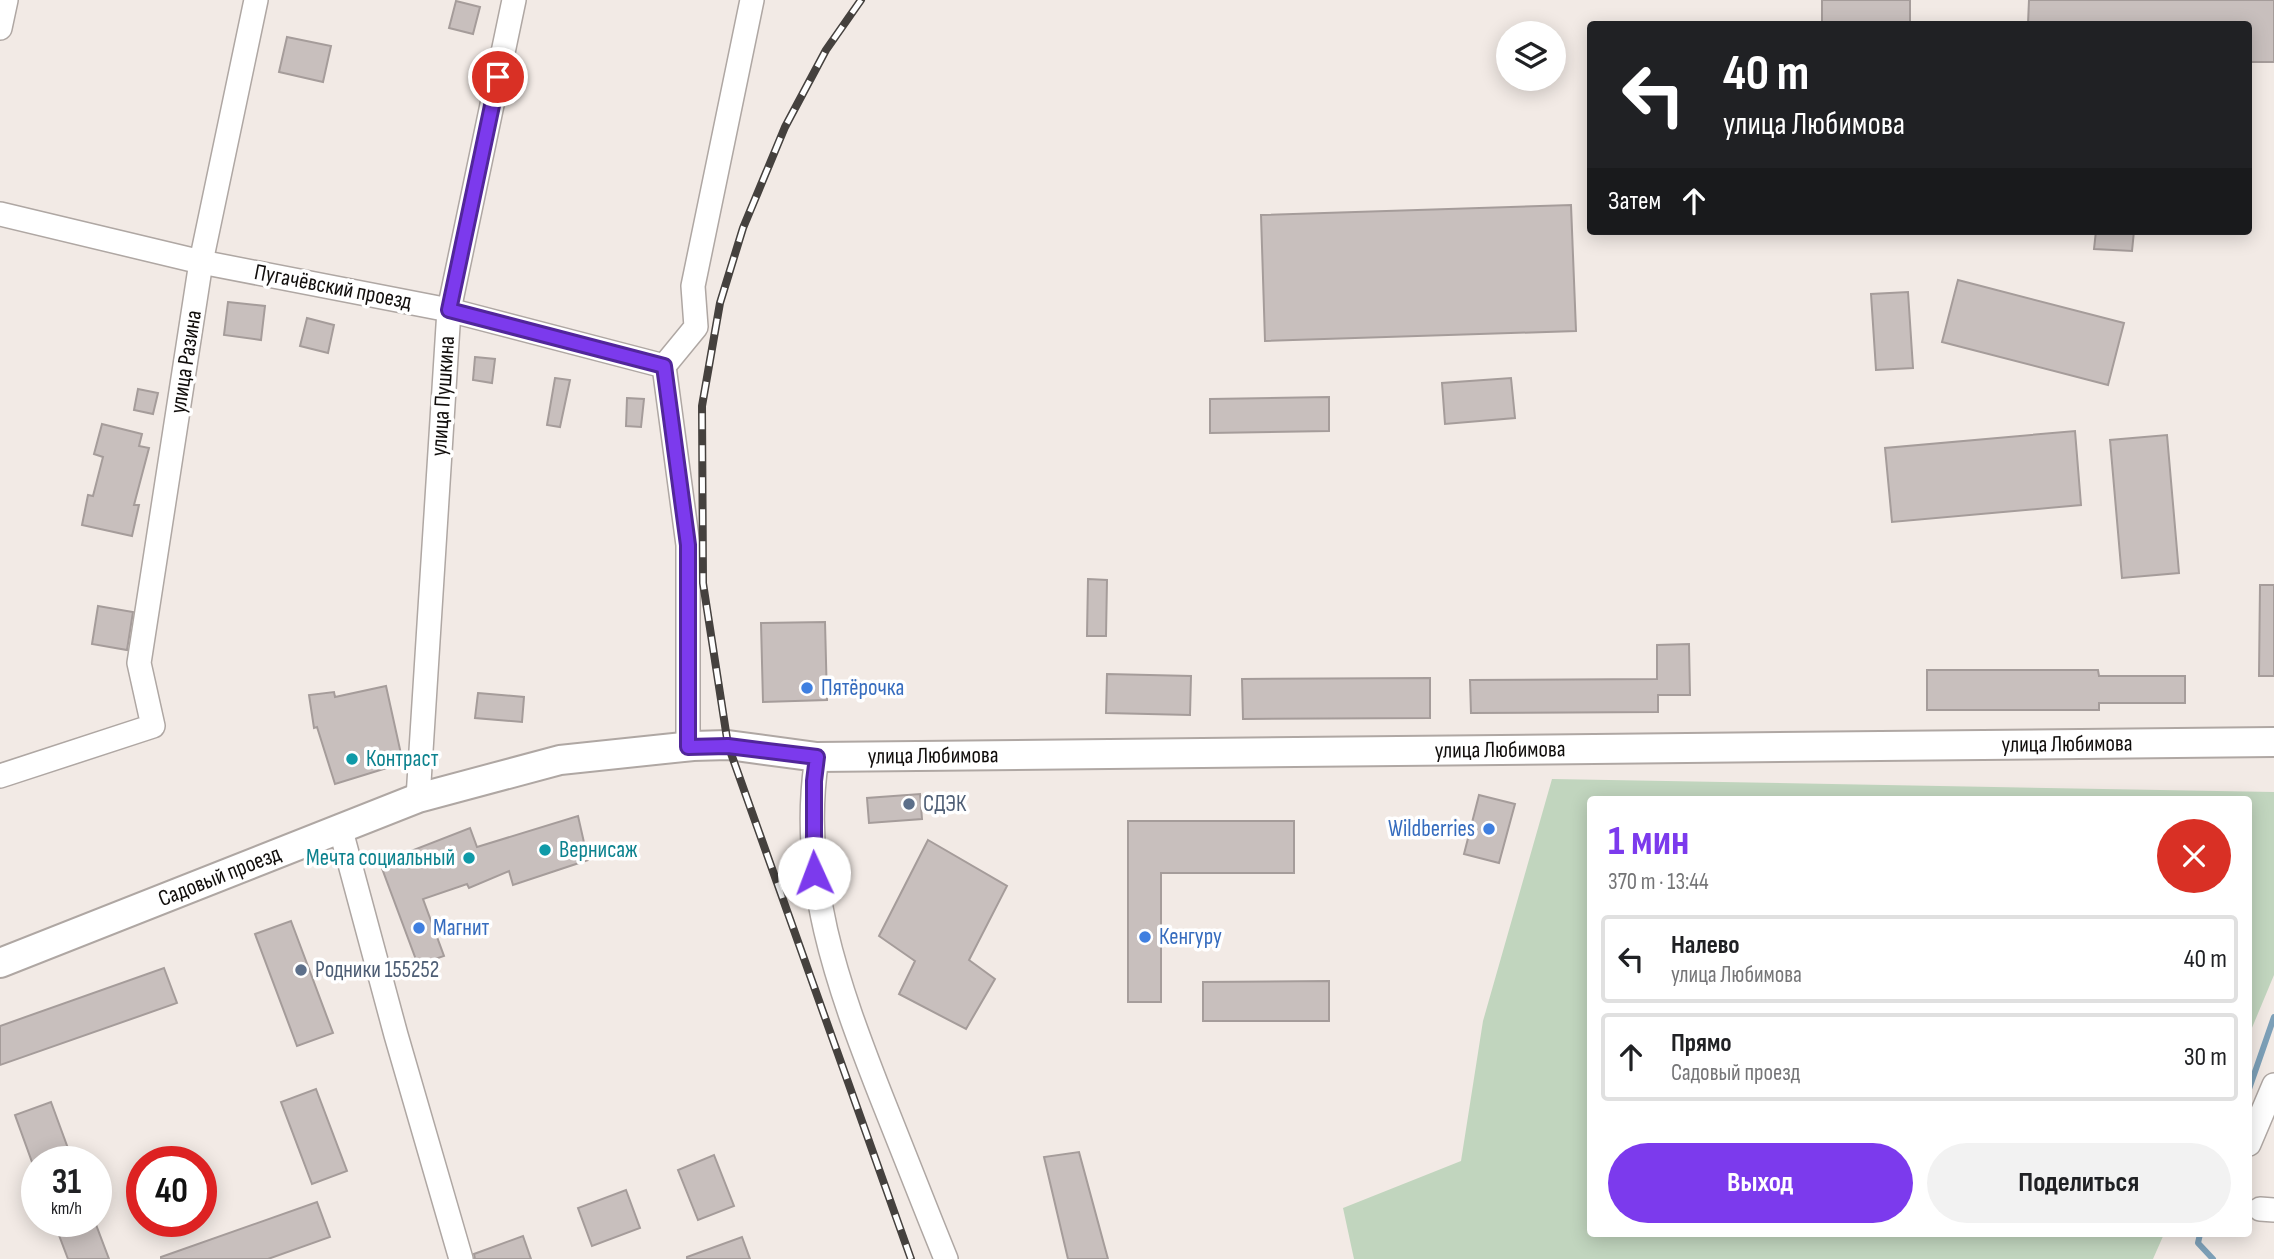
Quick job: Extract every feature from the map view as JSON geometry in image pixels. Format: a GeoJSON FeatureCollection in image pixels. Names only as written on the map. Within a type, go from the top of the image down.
{"type":"FeatureCollection","features":[{"type":"Feature","properties":{"kind":"main road","name":"улица Любимова"},"geometry":{"type":"LineString","coordinates":[[728,746],[817,757],[2274,741]]}},
{"type":"Feature","properties":{"kind":"main road","name":"Садовый проезд"},"geometry":{"type":"LineString","coordinates":[[0,963],[418,797],[560,760],[688,747],[728,746]]}},
{"type":"Feature","properties":{"kind":"street"},"geometry":{"type":"LineString","coordinates":[[0,27],[6,0]]}},
{"type":"Feature","properties":{"kind":"street","name":"улица Разина"},"geometry":{"type":"LineString","coordinates":[[0,776],[153,726],[139,663],[201,262],[256,0]]}},
{"type":"Feature","properties":{"kind":"street","name":"улица Пушкина"},"geometry":{"type":"LineString","coordinates":[[418,797],[449,310],[514,0]]}},
{"type":"Feature","properties":{"kind":"street"},"geometry":{"type":"LineString","coordinates":[[688,747],[688,545],[664,366],[696,327],[693,286],[752,0]]}},
{"type":"Feature","properties":{"kind":"street","name":"Пугачёвский проезд"},"geometry":{"type":"LineString","coordinates":[[0,214],[201,262],[449,310],[664,366]]}},
{"type":"Feature","properties":{"kind":"street"},"geometry":{"type":"LineString","coordinates":[[817,757],[812,826],[814,873],[837,977],[946,1259]]}},
{"type":"Feature","properties":{"kind":"street"},"geometry":{"type":"LineString","coordinates":[[340,827],[396,1035],[461,1259]]}},
{"type":"Feature","properties":{"kind":"street"},"geometry":{"type":"LineString","coordinates":[[2252,1137],[2274,1084]]}},
{"type":"Feature","properties":{"kind":"green space"},"geometry":{"type":"Polygon","coordinates":[[[1552,779],[2274,792],[2274,975],[2252,1028],[2252,796],[1587,796],[1587,1237],[2163,1237],[2153,1259],[1354,1259],[1343,1208],[1461,1161],[1483,1021],[1552,779]]]}},
{"type":"Feature","properties":{"kind":"building"},"geometry":{"type":"Polygon","coordinates":[[[1822,0],[1910,0],[1910,21],[1822,21],[1822,0]]]}},
{"type":"Feature","properties":{"kind":"building"},"geometry":{"type":"Polygon","coordinates":[[[2029,0],[2274,0],[2274,62],[2252,62],[2252,21],[2028,21],[2029,0]]]}},
{"type":"Feature","properties":{"kind":"building"},"geometry":{"type":"Polygon","coordinates":[[[456,1],[480,7],[473,34],[449,28],[456,1]]]}},
{"type":"Feature","properties":{"kind":"building"},"geometry":{"type":"Polygon","coordinates":[[[287,37],[331,46],[323,82],[279,72],[287,37]]]}},
{"type":"Feature","properties":{"kind":"building"},"geometry":{"type":"Polygon","coordinates":[[[1571,205],[1576,331],[1265,341],[1261,215],[1571,205]]]}},
{"type":"Feature","properties":{"kind":"building"},"geometry":{"type":"Polygon","coordinates":[[[2096,235],[2134,235],[2132,251],[2094,249],[2096,235]]]}},
{"type":"Feature","properties":{"kind":"building"},"geometry":{"type":"Polygon","coordinates":[[[1958,280],[2124,323],[2108,385],[1942,342],[1958,280]]]}},
{"type":"Feature","properties":{"kind":"building"},"geometry":{"type":"Polygon","coordinates":[[[1908,292],[1913,368],[1876,370],[1871,294],[1908,292]]]}},
{"type":"Feature","properties":{"kind":"building"},"geometry":{"type":"Polygon","coordinates":[[[228,302],[265,306],[261,340],[224,335],[228,302]]]}},
{"type":"Feature","properties":{"kind":"building"},"geometry":{"type":"Polygon","coordinates":[[[307,318],[334,325],[328,353],[300,346],[307,318]]]}},
{"type":"Feature","properties":{"kind":"building"},"geometry":{"type":"Polygon","coordinates":[[[475,357],[495,359],[492,383],[473,380],[475,357]]]}},
{"type":"Feature","properties":{"kind":"building"},"geometry":{"type":"Polygon","coordinates":[[[555,378],[570,380],[560,427],[547,425],[555,378]]]}},
{"type":"Feature","properties":{"kind":"building"},"geometry":{"type":"Polygon","coordinates":[[[1511,378],[1515,418],[1445,424],[1442,383],[1511,378]]]}},
{"type":"Feature","properties":{"kind":"building"},"geometry":{"type":"Polygon","coordinates":[[[138,389],[158,393],[153,414],[134,410],[138,389]]]}},
{"type":"Feature","properties":{"kind":"building"},"geometry":{"type":"Polygon","coordinates":[[[1329,397],[1329,431],[1210,433],[1210,399],[1329,397]]]}},
{"type":"Feature","properties":{"kind":"building"},"geometry":{"type":"Polygon","coordinates":[[[627,398],[644,399],[641,427],[626,426],[627,398]]]}},
{"type":"Feature","properties":{"kind":"building"},"geometry":{"type":"Polygon","coordinates":[[[102,424],[142,434],[139,446],[149,448],[134,505],[139,505],[132,536],[82,525],[88,495],[93,496],[103,457],[94,454],[102,424]]]}},
{"type":"Feature","properties":{"kind":"building"},"geometry":{"type":"Polygon","coordinates":[[[2075,431],[2081,505],[1892,522],[1885,448],[2075,431]]]}},
{"type":"Feature","properties":{"kind":"building"},"geometry":{"type":"Polygon","coordinates":[[[2167,435],[2179,573],[2122,578],[2110,440],[2167,435]]]}},
{"type":"Feature","properties":{"kind":"building"},"geometry":{"type":"Polygon","coordinates":[[[1088,579],[1107,580],[1106,636],[1087,636],[1088,579]]]}},
{"type":"Feature","properties":{"kind":"building"},"geometry":{"type":"Polygon","coordinates":[[[2260,585],[2274,585],[2274,676],[2259,676],[2260,585]]]}},
{"type":"Feature","properties":{"kind":"building"},"geometry":{"type":"Polygon","coordinates":[[[98,606],[133,612],[127,650],[92,644],[98,606]]]}},
{"type":"Feature","properties":{"kind":"building"},"geometry":{"type":"Polygon","coordinates":[[[825,622],[827,700],[763,702],[761,623],[825,622]]]}},
{"type":"Feature","properties":{"kind":"building"},"geometry":{"type":"Polygon","coordinates":[[[1689,644],[1690,695],[1658,695],[1658,712],[1471,713],[1470,680],[1657,679],[1657,645],[1689,644]]]}},
{"type":"Feature","properties":{"kind":"building"},"geometry":{"type":"Polygon","coordinates":[[[1927,670],[2098,670],[2099,676],[2185,676],[2185,703],[2099,703],[2099,710],[1927,710],[1927,670]]]}},
{"type":"Feature","properties":{"kind":"building"},"geometry":{"type":"Polygon","coordinates":[[[1107,674],[1191,676],[1190,715],[1106,713],[1107,674]]]}},
{"type":"Feature","properties":{"kind":"building"},"geometry":{"type":"Polygon","coordinates":[[[1430,678],[1430,718],[1243,719],[1242,679],[1430,678]]]}},
{"type":"Feature","properties":{"kind":"building"},"geometry":{"type":"Polygon","coordinates":[[[386,686],[403,763],[335,784],[317,727],[314,728],[309,695],[334,692],[335,697],[386,686]]]}},
{"type":"Feature","properties":{"kind":"building"},"geometry":{"type":"Polygon","coordinates":[[[478,693],[524,697],[522,722],[475,718],[478,693]]]}},
{"type":"Feature","properties":{"kind":"building"},"geometry":{"type":"Polygon","coordinates":[[[920,794],[922,819],[869,823],[867,798],[920,794]]]}},
{"type":"Feature","properties":{"kind":"building","name":"Wildberries"},"geometry":{"type":"Polygon","coordinates":[[[1479,795],[1515,804],[1499,863],[1464,854],[1479,795]]]}},
{"type":"Feature","properties":{"kind":"building"},"geometry":{"type":"Polygon","coordinates":[[[578,816],[588,860],[513,885],[509,871],[469,888],[467,884],[423,899],[444,956],[418,965],[380,863],[470,828],[477,847],[578,816]]]}},
{"type":"Feature","properties":{"kind":"building","name":"Кенгуру"},"geometry":{"type":"Polygon","coordinates":[[[1128,821],[1294,821],[1294,873],[1161,873],[1161,1002],[1128,1002],[1128,821]]]}},
{"type":"Feature","properties":{"kind":"building"},"geometry":{"type":"Polygon","coordinates":[[[928,840],[1007,886],[969,960],[995,979],[966,1029],[899,994],[915,961],[879,936],[928,840]]]}},
{"type":"Feature","properties":{"kind":"building"},"geometry":{"type":"Polygon","coordinates":[[[291,921],[333,1033],[297,1046],[255,934],[291,921]]]}},
{"type":"Feature","properties":{"kind":"building"},"geometry":{"type":"Polygon","coordinates":[[[164,968],[177,1003],[0,1065],[0,1026],[164,968]]]}},
{"type":"Feature","properties":{"kind":"building"},"geometry":{"type":"Polygon","coordinates":[[[1329,981],[1329,1021],[1203,1021],[1203,982],[1329,981]]]}},
{"type":"Feature","properties":{"kind":"building"},"geometry":{"type":"Polygon","coordinates":[[[316,1089],[347,1171],[312,1184],[281,1102],[316,1089]]]}},
{"type":"Feature","properties":{"kind":"building"},"geometry":{"type":"Polygon","coordinates":[[[51,1102],[67,1146],[26,1146],[15,1115],[51,1102]]]}},
{"type":"Feature","properties":{"kind":"building"},"geometry":{"type":"Polygon","coordinates":[[[1079,1152],[1108,1259],[1068,1259],[1044,1157],[1079,1152]]]}},
{"type":"Feature","properties":{"kind":"building"},"geometry":{"type":"Polygon","coordinates":[[[714,1155],[734,1206],[698,1220],[678,1170],[714,1155]]]}},
{"type":"Feature","properties":{"kind":"building"},"geometry":{"type":"Polygon","coordinates":[[[626,1190],[640,1228],[592,1246],[578,1208],[626,1190]]]}},
{"type":"Feature","properties":{"kind":"building"},"geometry":{"type":"Polygon","coordinates":[[[317,1202],[330,1237],[268,1259],[161,1259],[161,1257],[317,1202]]]}},
{"type":"Feature","properties":{"kind":"building"},"geometry":{"type":"Polygon","coordinates":[[[523,1236],[531,1259],[475,1259],[474,1254],[523,1236]]]}},
{"type":"Feature","properties":{"kind":"building"},"geometry":{"type":"Polygon","coordinates":[[[60,1237],[101,1237],[109,1259],[68,1259],[60,1237]]]}},
{"type":"Feature","properties":{"kind":"building"},"geometry":{"type":"Polygon","coordinates":[[[742,1237],[750,1259],[687,1259],[687,1257],[742,1237]]]}},
{"type":"Feature","properties":{"kind":"waterway"},"geometry":{"type":"LineString","coordinates":[[2252,1080],[2274,1017]]}},
{"type":"Feature","properties":{"kind":"waterway"},"geometry":{"type":"LineString","coordinates":[[2199,1237],[2198,1243],[2213,1259]]}},
{"type":"Feature","properties":{"kind":"railway"},"geometry":{"type":"LineString","coordinates":[[861,0],[826,50],[785,127],[743,228],[720,303],[702,406],[703,583],[728,745],[911,1259]]}},
{"type":"Feature","properties":{"kind":"place","name":"Пятёрочка"},"geometry":{"type":"Point","coordinates":[807,688]}},
{"type":"Feature","properties":{"kind":"place","name":"Контраст"},"geometry":{"type":"Point","coordinates":[352,759]}},
{"type":"Feature","properties":{"kind":"place","name":"СДЭК"},"geometry":{"type":"Point","coordinates":[909,804]}},
{"type":"Feature","properties":{"kind":"place","name":"Wildberries"},"geometry":{"type":"Point","coordinates":[1489,829]}},
{"type":"Feature","properties":{"kind":"place","name":"Вернисаж"},"geometry":{"type":"Point","coordinates":[545,850]}},
{"type":"Feature","properties":{"kind":"place","name":"Мечта социальный"},"geometry":{"type":"Point","coordinates":[469,858]}},
{"type":"Feature","properties":{"kind":"place","name":"Магнит"},"geometry":{"type":"Point","coordinates":[419,928]}},
{"type":"Feature","properties":{"kind":"place","name":"Кенгуру"},"geometry":{"type":"Point","coordinates":[1145,937]}},
{"type":"Feature","properties":{"kind":"place","name":"Родники 155252"},"geometry":{"type":"Point","coordinates":[301,970]}},
{"type":"Feature","properties":{"kind":"route"},"geometry":{"type":"LineString","coordinates":[[498,77],[449,310],[664,366],[688,545],[688,747],[728,746],[817,757],[812,826],[814,873]]}}]}
